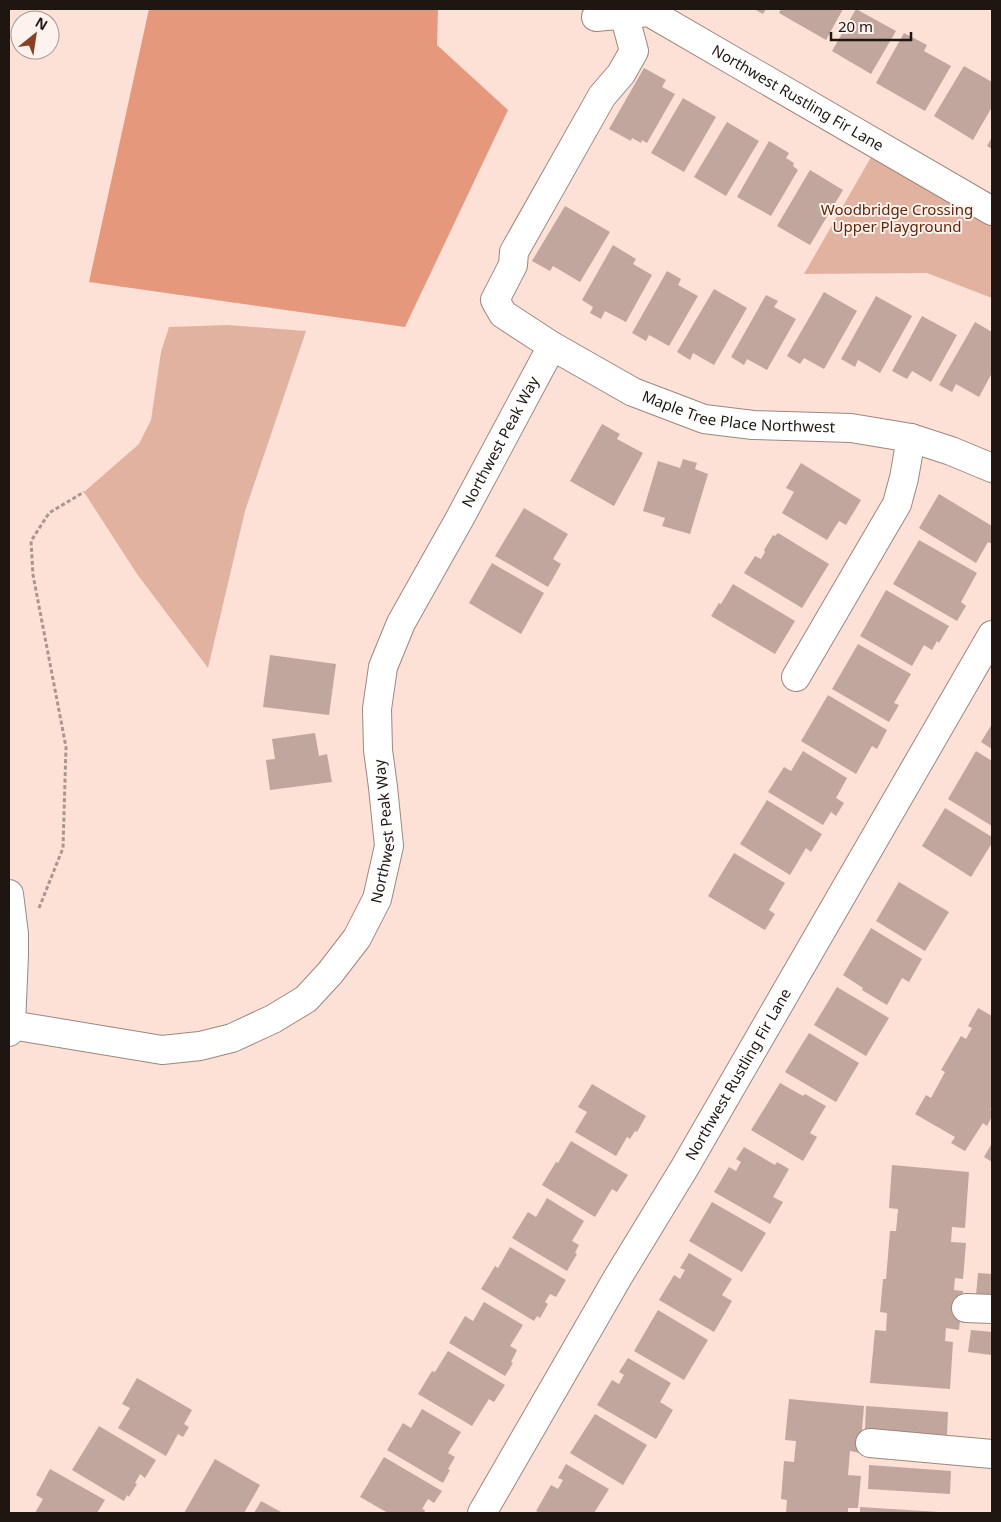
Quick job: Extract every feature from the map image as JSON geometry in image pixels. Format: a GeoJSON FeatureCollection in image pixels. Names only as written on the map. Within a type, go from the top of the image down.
{"type":"FeatureCollection","features":[{"type":"Feature","properties":{"kind":"street","name":"Northwest Rustling Fir Lane"},"geometry":{"type":"LineString","coordinates":[[596,17],[649,12],[992,211]]}},
{"type":"Feature","properties":{"kind":"street","name":"Maple Tree Place Northwest"},"geometry":{"type":"LineString","coordinates":[[624,14],[634,51],[621,74],[602,96],[514,252],[513,265],[496,300],[504,314],[552,346],[633,392],[704,419],[753,425],[851,428],[911,438],[951,451],[992,468]]}},
{"type":"Feature","properties":{"kind":"street","name":"Northwest Peak Way"},"geometry":{"type":"LineString","coordinates":[[10,1028],[162,1050],[200,1046],[232,1038],[273,1019],[306,999],[330,973],[357,938],[377,899],[389,846],[378,750],[377,709],[383,667],[401,623],[460,518],[552,346]]}},
{"type":"Feature","properties":{"kind":"street"},"geometry":{"type":"LineString","coordinates":[[796,677],[897,504],[911,438]]}},
{"type":"Feature","properties":{"kind":"street","name":"Northwest Rustling Fir Lane"},"geometry":{"type":"LineString","coordinates":[[482,1513],[992,636]]}},
{"type":"Feature","properties":{"kind":"street"},"geometry":{"type":"LineString","coordinates":[[9,894],[14,934],[10,1028]]}},
{"type":"Feature","properties":{"kind":"street"},"geometry":{"type":"LineString","coordinates":[[870,1443],[992,1454]]}},
{"type":"Feature","properties":{"kind":"path"},"geometry":{"type":"LineString","coordinates":[[14,934],[33,923],[63,848],[66,747],[33,575],[31,541],[49,513],[84,492]]}},
{"type":"Feature","properties":{"kind":"green space","name":"Woodbridge Crossing Upper Playground"},"geometry":{"type":"Polygon","coordinates":[[[878,145],[992,211],[992,298],[927,273],[804,274],[878,145]]]}},
{"type":"Feature","properties":{"kind":"green space"},"geometry":{"type":"Polygon","coordinates":[[[228,325],[306,331],[245,511],[208,668],[137,574],[84,492],[139,444],[151,420],[161,352],[169,327],[228,325]]]}},
{"type":"Feature","properties":{"kind":"shaded area"},"geometry":{"type":"Polygon","coordinates":[[[149,9],[438,9],[437,45],[508,110],[405,327],[89,282],[149,9]]]}},
{"type":"Feature","properties":{"kind":"building"},"geometry":{"type":"Polygon","coordinates":[[[754,9],[766,9],[763,14],[754,9]]]}},
{"type":"Feature","properties":{"kind":"building"},"geometry":{"type":"Polygon","coordinates":[[[781,9],[843,9],[826,40],[779,13],[781,9]]]}},
{"type":"Feature","properties":{"kind":"building"},"geometry":{"type":"Polygon","coordinates":[[[856,9],[896,31],[871,74],[832,51],[856,9]]]}},
{"type":"Feature","properties":{"kind":"building"},"geometry":{"type":"Polygon","coordinates":[[[904,33],[927,45],[924,51],[951,66],[925,111],[876,83],[904,33]]]}},
{"type":"Feature","properties":{"kind":"building"},"geometry":{"type":"Polygon","coordinates":[[[964,66],[992,82],[992,107],[973,140],[934,116],[964,66]]]}},
{"type":"Feature","properties":{"kind":"building"},"geometry":{"type":"Polygon","coordinates":[[[644,68],[666,80],[662,87],[675,94],[647,143],[642,140],[641,143],[632,138],[631,141],[609,129],[644,68]]]}},
{"type":"Feature","properties":{"kind":"building"},"geometry":{"type":"Polygon","coordinates":[[[683,98],[716,117],[684,172],[651,153],[683,98]]]}},
{"type":"Feature","properties":{"kind":"building"},"geometry":{"type":"Polygon","coordinates":[[[727,122],[759,141],[726,196],[694,177],[727,122]]]}},
{"type":"Feature","properties":{"kind":"building"},"geometry":{"type":"Polygon","coordinates":[[[992,137],[992,149],[987,146],[992,137]]]}},
{"type":"Feature","properties":{"kind":"building"},"geometry":{"type":"Polygon","coordinates":[[[769,141],[789,153],[786,158],[794,163],[793,166],[798,170],[771,216],[737,197],[769,141]]]}},
{"type":"Feature","properties":{"kind":"building"},"geometry":{"type":"Polygon","coordinates":[[[810,170],[843,190],[810,245],[777,226],[810,170]]]}},
{"type":"Feature","properties":{"kind":"building"},"geometry":{"type":"Polygon","coordinates":[[[565,206],[610,232],[580,282],[553,266],[550,271],[532,261],[565,206]]]}},
{"type":"Feature","properties":{"kind":"building"},"geometry":{"type":"Polygon","coordinates":[[[613,245],[636,259],[633,264],[652,275],[626,322],[605,311],[601,319],[590,313],[593,307],[582,300],[613,245]]]}},
{"type":"Feature","properties":{"kind":"building"},"geometry":{"type":"Polygon","coordinates":[[[667,271],[681,279],[678,285],[698,296],[669,346],[649,335],[646,341],[632,333],[667,271]]]}},
{"type":"Feature","properties":{"kind":"building"},"geometry":{"type":"Polygon","coordinates":[[[714,289],[747,308],[714,365],[693,353],[690,360],[677,352],[714,289]]]}},
{"type":"Feature","properties":{"kind":"building"},"geometry":{"type":"Polygon","coordinates":[[[824,292],[857,311],[824,369],[804,358],[800,364],[787,356],[824,292]]]}},
{"type":"Feature","properties":{"kind":"building"},"geometry":{"type":"Polygon","coordinates":[[[766,295],[778,301],[774,307],[796,319],[767,370],[747,359],[744,365],[731,357],[766,295]]]}},
{"type":"Feature","properties":{"kind":"building"},"geometry":{"type":"Polygon","coordinates":[[[876,296],[912,316],[880,373],[858,360],[855,367],[841,359],[876,296]]]}},
{"type":"Feature","properties":{"kind":"building"},"geometry":{"type":"Polygon","coordinates":[[[922,316],[957,335],[931,382],[912,371],[907,379],[892,371],[922,316]]]}},
{"type":"Feature","properties":{"kind":"building"},"geometry":{"type":"Polygon","coordinates":[[[975,322],[992,332],[992,373],[979,397],[956,384],[952,392],[939,385],[975,322]]]}},
{"type":"Feature","properties":{"kind":"building"},"geometry":{"type":"Polygon","coordinates":[[[602,424],[620,434],[617,439],[643,453],[614,506],[570,481],[602,424]]]}},
{"type":"Feature","properties":{"kind":"building"},"geometry":{"type":"Polygon","coordinates":[[[683,459],[697,463],[695,469],[708,474],[690,534],[662,526],[665,518],[643,511],[658,461],[680,468],[683,459]]]}},
{"type":"Feature","properties":{"kind":"building"},"geometry":{"type":"Polygon","coordinates":[[[801,463],[861,500],[846,525],[839,521],[827,540],[782,513],[794,492],[786,488],[801,463]]]}},
{"type":"Feature","properties":{"kind":"building"},"geometry":{"type":"Polygon","coordinates":[[[939,494],[992,526],[992,544],[988,542],[976,563],[919,528],[939,494]]]}},
{"type":"Feature","properties":{"kind":"building"},"geometry":{"type":"Polygon","coordinates":[[[524,508],[568,534],[553,559],[561,564],[548,587],[495,556],[524,508]]]}},
{"type":"Feature","properties":{"kind":"building"},"geometry":{"type":"Polygon","coordinates":[[[778,533],[829,564],[802,608],[744,573],[755,556],[761,559],[773,535],[775,536],[778,533]]]}},
{"type":"Feature","properties":{"kind":"building"},"geometry":{"type":"Polygon","coordinates":[[[919,540],[977,573],[961,602],[966,606],[957,621],[893,584],[919,540]]]}},
{"type":"Feature","properties":{"kind":"building"},"geometry":{"type":"Polygon","coordinates":[[[492,563],[544,593],[521,634],[469,603],[492,563]]]}},
{"type":"Feature","properties":{"kind":"building"},"geometry":{"type":"Polygon","coordinates":[[[733,584],[795,621],[775,654],[711,616],[733,584]]]}},
{"type":"Feature","properties":{"kind":"building"},"geometry":{"type":"Polygon","coordinates":[[[886,590],[949,626],[939,643],[937,641],[932,650],[924,645],[912,666],[860,636],[886,590]]]}},
{"type":"Feature","properties":{"kind":"building"},"geometry":{"type":"Polygon","coordinates":[[[858,644],[911,674],[894,703],[899,705],[889,722],[832,689],[858,644]]]}},
{"type":"Feature","properties":{"kind":"building"},"geometry":{"type":"Polygon","coordinates":[[[270,655],[336,664],[329,715],[263,707],[270,655]]]}},
{"type":"Feature","properties":{"kind":"building"},"geometry":{"type":"Polygon","coordinates":[[[828,695],[887,730],[877,749],[872,746],[856,774],[801,741],[828,695]]]}},
{"type":"Feature","properties":{"kind":"building"},"geometry":{"type":"Polygon","coordinates":[[[992,724],[992,749],[981,742],[992,724]]]}},
{"type":"Feature","properties":{"kind":"building"},"geometry":{"type":"Polygon","coordinates":[[[315,733],[319,756],[327,754],[332,782],[270,790],[266,760],[275,759],[272,739],[315,733]]]}},
{"type":"Feature","properties":{"kind":"building"},"geometry":{"type":"Polygon","coordinates":[[[803,751],[847,778],[836,798],[844,803],[836,816],[831,812],[823,825],[768,792],[784,767],[791,771],[803,751]]]}},
{"type":"Feature","properties":{"kind":"building"},"geometry":{"type":"Polygon","coordinates":[[[976,751],[992,761],[992,826],[948,799],[976,751]]]}},
{"type":"Feature","properties":{"kind":"building"},"geometry":{"type":"Polygon","coordinates":[[[767,800],[822,834],[811,852],[806,848],[790,875],[740,844],[767,800]]]}},
{"type":"Feature","properties":{"kind":"building"},"geometry":{"type":"Polygon","coordinates":[[[945,808],[992,837],[992,843],[971,877],[922,846],[945,808]]]}},
{"type":"Feature","properties":{"kind":"building"},"geometry":{"type":"Polygon","coordinates":[[[734,853],[785,883],[769,910],[775,914],[765,930],[708,896],[734,853]]]}},
{"type":"Feature","properties":{"kind":"building"},"geometry":{"type":"Polygon","coordinates":[[[899,882],[949,912],[925,951],[876,921],[899,882]]]}},
{"type":"Feature","properties":{"kind":"building"},"geometry":{"type":"Polygon","coordinates":[[[871,928],[922,959],[909,982],[902,978],[887,1005],[862,990],[863,988],[843,975],[871,928]]]}},
{"type":"Feature","properties":{"kind":"building"},"geometry":{"type":"Polygon","coordinates":[[[837,987],[889,1018],[866,1056],[814,1025],[837,987]]]}},
{"type":"Feature","properties":{"kind":"building"},"geometry":{"type":"Polygon","coordinates":[[[978,1008],[992,1016],[992,1106],[990,1109],[992,1110],[992,1116],[987,1126],[983,1123],[965,1151],[951,1143],[955,1137],[915,1114],[926,1095],[931,1098],[945,1072],[941,1070],[961,1036],[966,1039],[972,1028],[968,1026],[978,1008]]]}},
{"type":"Feature","properties":{"kind":"building"},"geometry":{"type":"Polygon","coordinates":[[[809,1033],[859,1063],[836,1102],[785,1072],[809,1033]]]}},
{"type":"Feature","properties":{"kind":"building"},"geometry":{"type":"Polygon","coordinates":[[[780,1083],[826,1106],[810,1133],[817,1137],[803,1161],[751,1130],[780,1083]]]}},
{"type":"Feature","properties":{"kind":"building"},"geometry":{"type":"Polygon","coordinates":[[[592,1084],[646,1116],[637,1132],[635,1131],[630,1139],[627,1137],[616,1156],[575,1132],[587,1112],[578,1107],[592,1084]]]}},
{"type":"Feature","properties":{"kind":"building"},"geometry":{"type":"Polygon","coordinates":[[[571,1141],[628,1175],[617,1192],[612,1189],[595,1217],[542,1185],[571,1141]]]}},
{"type":"Feature","properties":{"kind":"building"},"geometry":{"type":"Polygon","coordinates":[[[992,1143],[992,1162],[984,1157],[992,1143]]]}},
{"type":"Feature","properties":{"kind":"building"},"geometry":{"type":"Polygon","coordinates":[[[744,1147],[775,1165],[777,1162],[789,1169],[773,1197],[783,1202],[770,1224],[714,1192],[729,1167],[736,1171],[741,1162],[736,1159],[744,1147]]]}},
{"type":"Feature","properties":{"kind":"building"},"geometry":{"type":"Polygon","coordinates":[[[892,1165],[969,1172],[965,1228],[952,1227],[951,1242],[966,1243],[963,1279],[955,1278],[954,1290],[963,1291],[959,1330],[946,1328],[945,1341],[953,1342],[950,1389],[870,1383],[875,1330],[886,1331],[887,1313],[880,1312],[883,1279],[886,1279],[890,1231],[896,1231],[898,1209],[889,1208],[892,1165]]]}},
{"type":"Feature","properties":{"kind":"building"},"geometry":{"type":"Polygon","coordinates":[[[547,1198],[584,1221],[572,1241],[579,1245],[575,1253],[577,1254],[567,1271],[512,1238],[528,1212],[536,1217],[547,1198]]]}},
{"type":"Feature","properties":{"kind":"building"},"geometry":{"type":"Polygon","coordinates":[[[712,1202],[766,1233],[742,1272],[689,1241],[712,1202]]]}},
{"type":"Feature","properties":{"kind":"building"},"geometry":{"type":"Polygon","coordinates":[[[510,1247],[566,1280],[556,1297],[550,1294],[545,1302],[548,1304],[540,1318],[537,1316],[534,1321],[481,1289],[495,1266],[498,1268],[510,1247]]]}},
{"type":"Feature","properties":{"kind":"building"},"geometry":{"type":"Polygon","coordinates":[[[689,1253],[732,1279],[722,1295],[732,1301],[714,1332],[659,1300],[674,1275],[680,1279],[685,1270],[680,1268],[689,1253]]]}},
{"type":"Feature","properties":{"kind":"building"},"geometry":{"type":"Polygon","coordinates":[[[978,1273],[992,1274],[992,1297],[976,1295],[978,1273]]]}},
{"type":"Feature","properties":{"kind":"building"},"geometry":{"type":"Polygon","coordinates":[[[484,1302],[523,1325],[510,1346],[517,1350],[511,1362],[513,1363],[505,1376],[449,1343],[465,1316],[473,1321],[484,1302]]]}},
{"type":"Feature","properties":{"kind":"building"},"geometry":{"type":"Polygon","coordinates":[[[658,1310],[708,1340],[684,1380],[634,1351],[658,1310]]]}},
{"type":"Feature","properties":{"kind":"building"},"geometry":{"type":"Polygon","coordinates":[[[971,1330],[992,1332],[992,1355],[968,1352],[971,1330]]]}},
{"type":"Feature","properties":{"kind":"building"},"geometry":{"type":"Polygon","coordinates":[[[448,1351],[505,1385],[494,1402],[489,1399],[472,1426],[418,1394],[432,1371],[435,1372],[448,1351]]]}},
{"type":"Feature","properties":{"kind":"building"},"geometry":{"type":"Polygon","coordinates":[[[628,1358],[671,1383],[660,1402],[673,1410],[656,1439],[597,1405],[612,1380],[619,1384],[624,1375],[619,1372],[628,1358]]]}},
{"type":"Feature","properties":{"kind":"building"},"geometry":{"type":"Polygon","coordinates":[[[137,1378],[192,1410],[184,1424],[189,1427],[183,1437],[178,1434],[166,1456],[118,1428],[130,1408],[122,1404],[137,1378]]]}},
{"type":"Feature","properties":{"kind":"building"},"geometry":{"type":"Polygon","coordinates":[[[789,1399],[864,1406],[860,1453],[850,1451],[848,1475],[861,1476],[858,1508],[848,1508],[848,1513],[786,1513],[787,1500],[781,1499],[784,1461],[794,1462],[796,1441],[785,1440],[789,1399]]]}},
{"type":"Feature","properties":{"kind":"building"},"geometry":{"type":"Polygon","coordinates":[[[866,1406],[948,1412],[947,1435],[865,1430],[866,1406]]]}},
{"type":"Feature","properties":{"kind":"building"},"geometry":{"type":"Polygon","coordinates":[[[422,1409],[461,1432],[448,1453],[455,1457],[443,1483],[387,1450],[403,1423],[411,1428],[422,1409]]]}},
{"type":"Feature","properties":{"kind":"building"},"geometry":{"type":"Polygon","coordinates":[[[595,1414],[647,1445],[623,1485],[570,1453],[595,1414]]]}},
{"type":"Feature","properties":{"kind":"building"},"geometry":{"type":"Polygon","coordinates":[[[99,1426],[156,1460],[145,1478],[140,1474],[135,1483],[137,1484],[129,1497],[127,1495],[124,1501],[72,1470],[99,1426]]]}},
{"type":"Feature","properties":{"kind":"building"},"geometry":{"type":"Polygon","coordinates":[[[384,1457],[442,1491],[434,1503],[428,1499],[422,1509],[425,1510],[424,1513],[388,1513],[360,1497],[384,1457]]]}},
{"type":"Feature","properties":{"kind":"building"},"geometry":{"type":"Polygon","coordinates":[[[215,1459],[260,1485],[244,1513],[184,1513],[215,1459]]]}},
{"type":"Feature","properties":{"kind":"building"},"geometry":{"type":"Polygon","coordinates":[[[566,1464],[609,1489],[594,1513],[541,1513],[536,1511],[551,1485],[558,1489],[563,1480],[558,1478],[566,1464]]]}},
{"type":"Feature","properties":{"kind":"building"},"geometry":{"type":"Polygon","coordinates":[[[869,1465],[951,1471],[950,1494],[868,1489],[869,1465]]]}},
{"type":"Feature","properties":{"kind":"building"},"geometry":{"type":"Polygon","coordinates":[[[50,1469],[105,1500],[97,1513],[35,1513],[43,1499],[36,1495],[50,1469]]]}},
{"type":"Feature","properties":{"kind":"building"},"geometry":{"type":"Polygon","coordinates":[[[261,1501],[283,1513],[254,1513],[261,1501]]]}},
{"type":"Feature","properties":{"kind":"building"},"geometry":{"type":"Polygon","coordinates":[[[860,1507],[939,1512],[939,1513],[860,1513],[860,1507]]]}}]}
